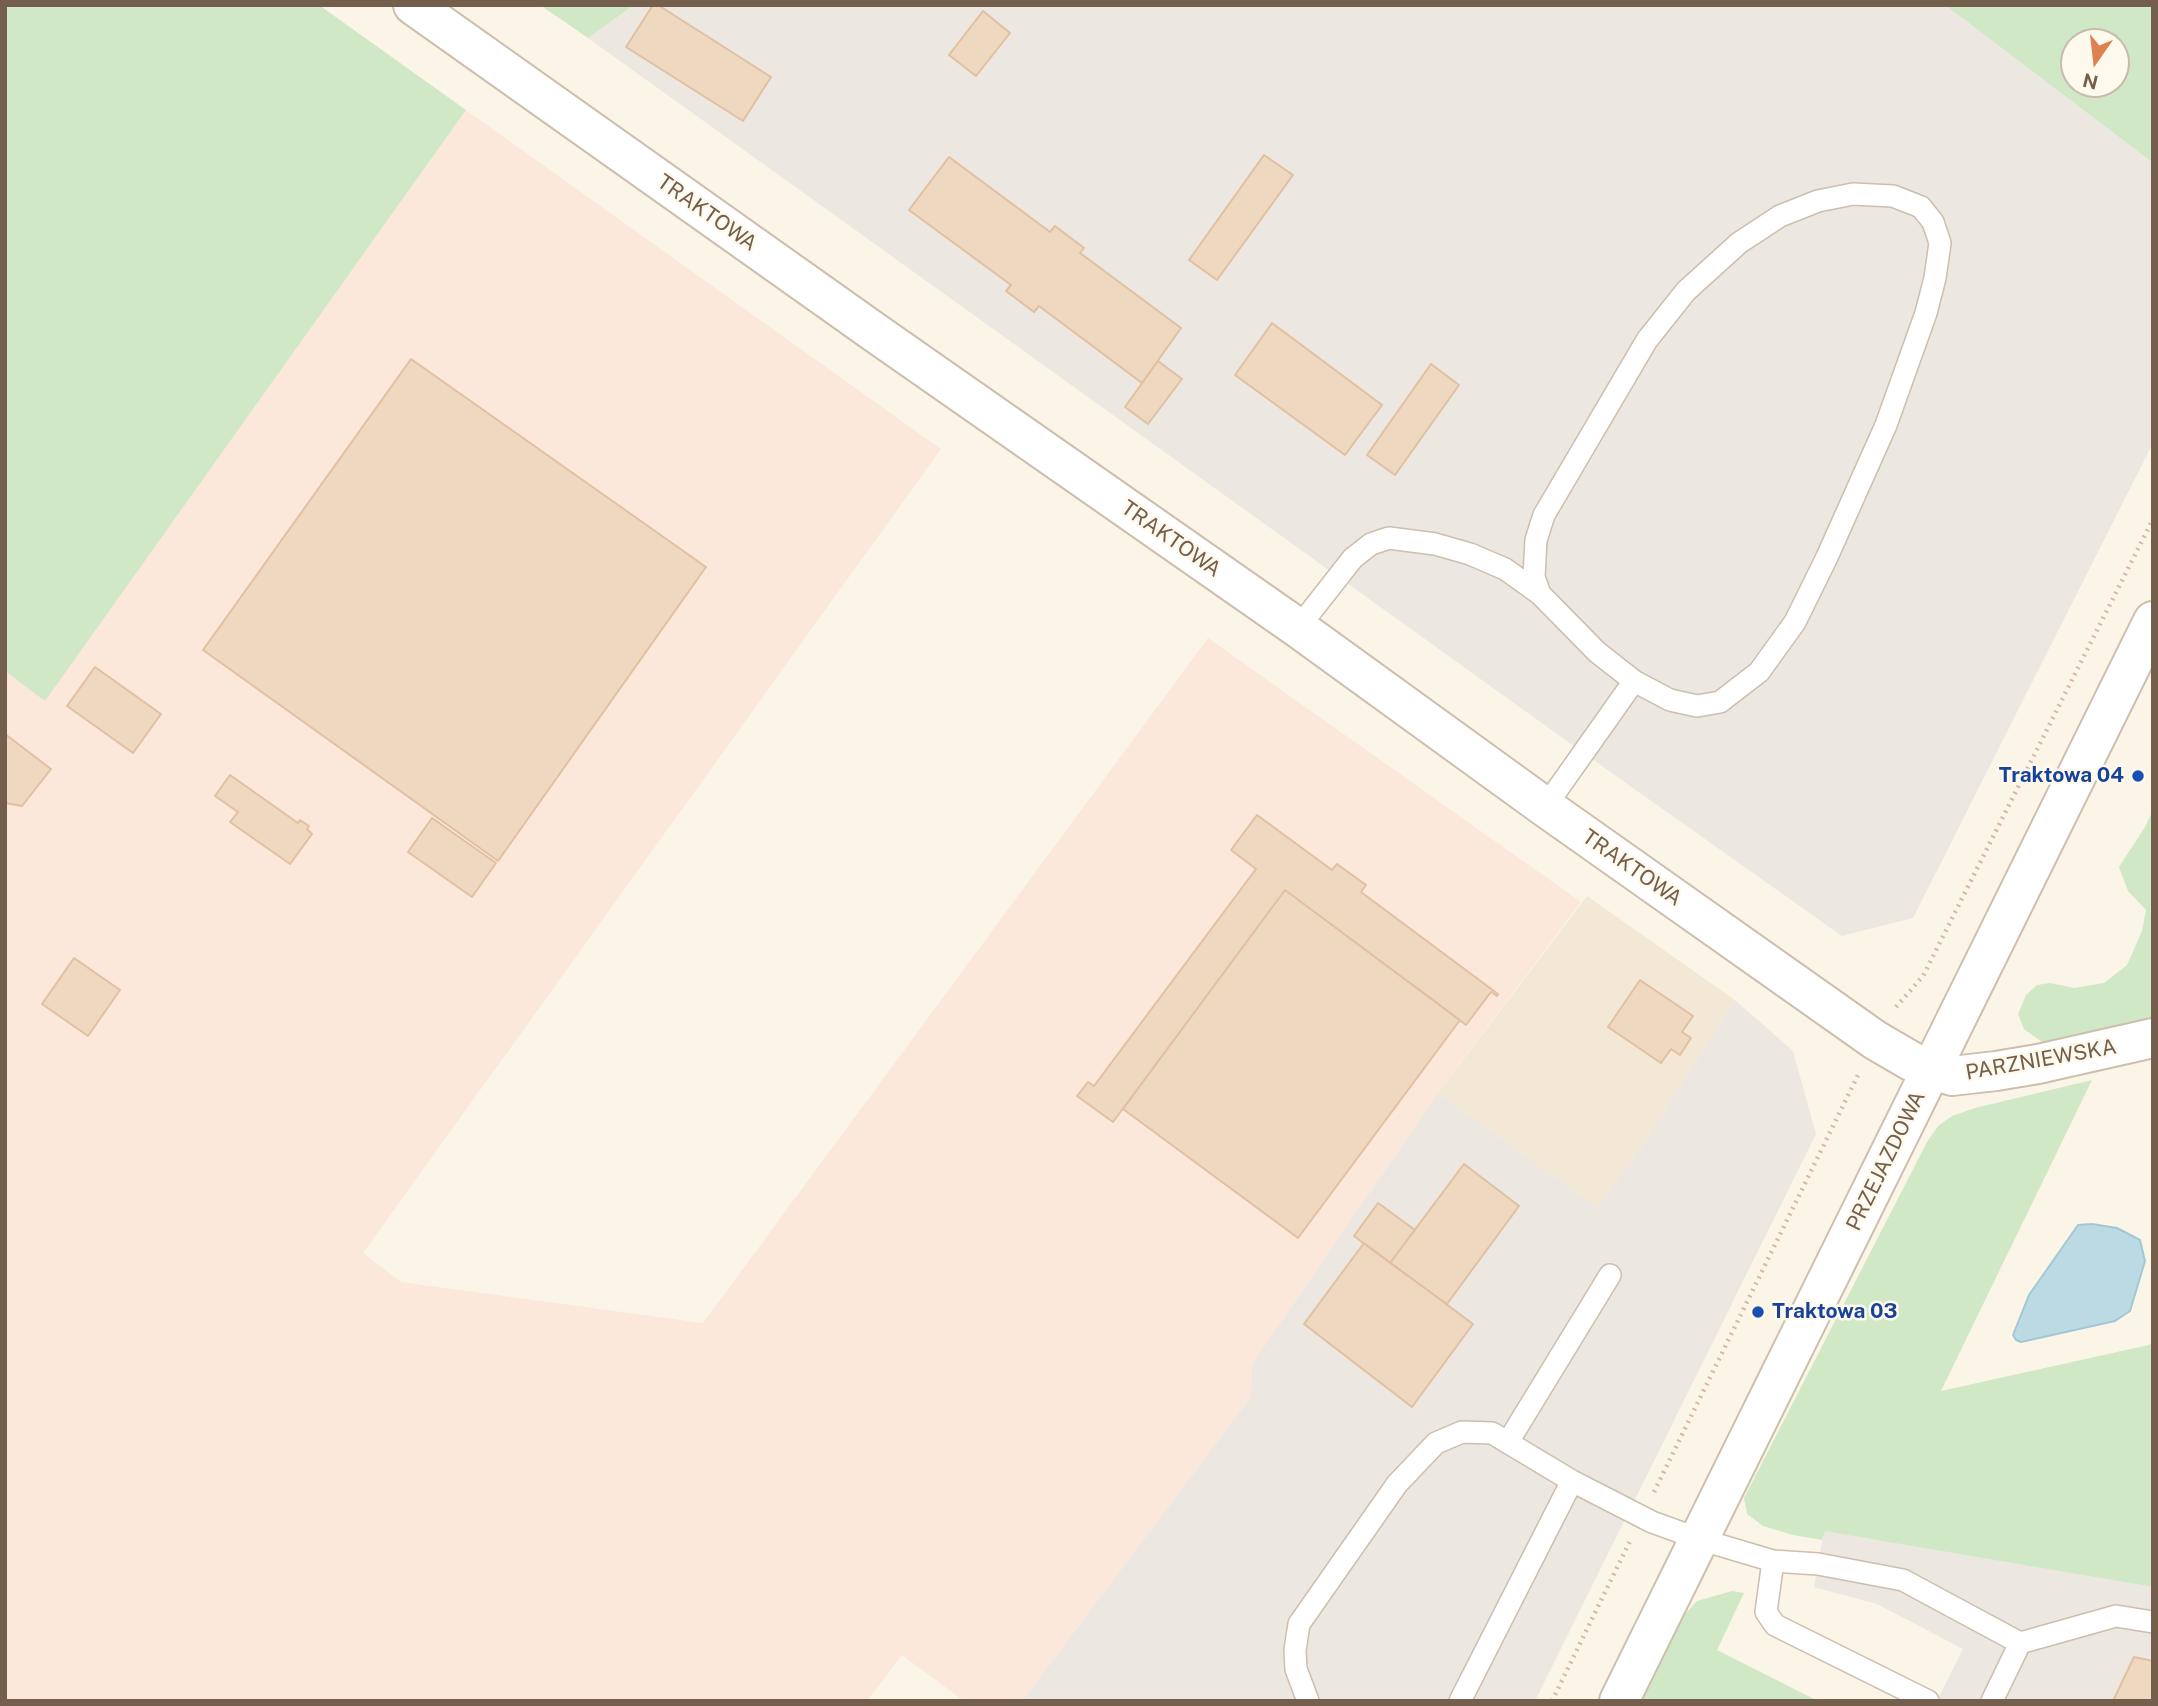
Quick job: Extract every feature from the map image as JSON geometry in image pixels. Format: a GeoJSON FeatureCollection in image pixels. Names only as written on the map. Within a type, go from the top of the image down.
{"type":"FeatureCollection","features":[{"type":"Feature","properties":{"kind":"street","name":"TRAKTOWA"},"geometry":{"type":"LineString","coordinates":[[413,5],[1298,628],[1545,807],[1875,1040],[1930,1069]]}},
{"type":"Feature","properties":{"kind":"street","name":"PRZEJAZDOWA"},"geometry":{"type":"LineString","coordinates":[[1619,1701],[2153,621]]}},
{"type":"Feature","properties":{"kind":"street","name":"PARZNIEWSKA"},"geometry":{"type":"LineString","coordinates":[[1930,1069],[1952,1076],[1996,1071],[2153,1038]]}},
{"type":"Feature","properties":{"kind":"lane"},"geometry":{"type":"LineString","coordinates":[[1298,628],[1353,558],[1371,544],[1389,538],[1435,544],[1470,554],[1504,569],[1540,594],[1597,652],[1634,681],[1670,700],[1697,706],[1720,702],[1759,672],[1795,622],[1886,425],[1926,313],[1935,278],[1940,243],[1933,222],[1921,207],[1893,196],[1853,194],[1818,201],[1780,216],[1739,243],[1686,291],[1647,340],[1544,515],[1535,540],[1534,578],[1540,594]]}},
{"type":"Feature","properties":{"kind":"lane"},"geometry":{"type":"LineString","coordinates":[[1545,807],[1634,681]]}},
{"type":"Feature","properties":{"kind":"lane"},"geometry":{"type":"LineString","coordinates":[[1508,1442],[1610,1275]]}},
{"type":"Feature","properties":{"kind":"lane"},"geometry":{"type":"LineString","coordinates":[[1308,1701],[1296,1669],[1295,1650],[1299,1624],[1397,1484],[1436,1443],[1462,1432],[1492,1433],[1572,1481],[1642,1517],[1699,1539],[1773,1562],[1818,1564],[1903,1580],[2020,1643],[2116,1616],[2153,1622]]}},
{"type":"Feature","properties":{"kind":"lane"},"geometry":{"type":"LineString","coordinates":[[1460,1701],[1572,1481]]}},
{"type":"Feature","properties":{"kind":"lane"},"geometry":{"type":"LineString","coordinates":[[1773,1562],[1766,1612],[1775,1625],[1928,1701]]}},
{"type":"Feature","properties":{"kind":"lane"},"geometry":{"type":"LineString","coordinates":[[1992,1701],[2020,1643]]}},
{"type":"Feature","properties":{"kind":"path"},"geometry":{"type":"LineString","coordinates":[[1894,1010],[1923,976],[2153,519]]}},
{"type":"Feature","properties":{"kind":"path"},"geometry":{"type":"LineString","coordinates":[[1552,1701],[1859,1072]]}},
{"type":"Feature","properties":{"kind":"shaded area"},"geometry":{"type":"Polygon","coordinates":[[[634,5],[1945,5],[2060,92],[2060,98],[2067,98],[2153,163],[2153,443],[1913,918],[1842,936],[588,38],[634,5]]]}},
{"type":"Feature","properties":{"kind":"shaded area"},"geometry":{"type":"Polygon","coordinates":[[[466,110],[941,449],[363,1253],[401,1282],[703,1323],[1208,638],[1581,902],[1438,1093],[1252,1364],[1251,1397],[1022,1701],[964,1701],[902,1655],[867,1701],[5,1701],[5,671],[45,700],[466,110]]]}},
{"type":"Feature","properties":{"kind":"shaded area"},"geometry":{"type":"Polygon","coordinates":[[[1587,896],[1735,1000],[1633,1160],[1597,1207],[1438,1093],[1587,896]]]}},
{"type":"Feature","properties":{"kind":"shaded area"},"geometry":{"type":"Polygon","coordinates":[[[1735,1000],[1793,1051],[1816,1134],[1535,1701],[1022,1701],[1251,1397],[1252,1364],[1438,1093],[1597,1207],[1633,1160],[1735,1000]]]}},
{"type":"Feature","properties":{"kind":"shaded area"},"geometry":{"type":"Polygon","coordinates":[[[1824,1530],[2153,1587],[2153,1701],[1937,1701],[1963,1649],[1877,1604],[1814,1587],[1824,1530]]]}},
{"type":"Feature","properties":{"kind":"green space"},"geometry":{"type":"Polygon","coordinates":[[[5,5],[319,5],[466,110],[45,701],[5,671],[5,5]]]}},
{"type":"Feature","properties":{"kind":"green space"},"geometry":{"type":"Polygon","coordinates":[[[540,5],[634,5],[588,38],[540,5]]]}},
{"type":"Feature","properties":{"kind":"green space"},"geometry":{"type":"Polygon","coordinates":[[[1945,5],[2153,5],[2153,163],[2067,98],[2130,98],[2130,28],[2060,28],[2060,92],[1945,5]]]}},
{"type":"Feature","properties":{"kind":"green space"},"geometry":{"type":"Polygon","coordinates":[[[2153,810],[2153,1022],[2058,1043],[2042,1042],[2024,1029],[2018,1014],[2026,995],[2037,985],[2050,983],[2074,988],[2104,983],[2127,965],[2142,931],[2146,910],[2128,891],[2119,867],[2153,810]]]}},
{"type":"Feature","properties":{"kind":"green space"},"geometry":{"type":"Polygon","coordinates":[[[2092,1080],[1941,1391],[2153,1344],[2153,1587],[1825,1531],[1822,1540],[1793,1535],[1763,1526],[1747,1514],[1744,1498],[1927,1142],[1938,1126],[1952,1116],[1975,1108],[2092,1080]]]}},
{"type":"Feature","properties":{"kind":"green space"},"geometry":{"type":"Polygon","coordinates":[[[1732,1591],[1744,1593],[1717,1650],[1818,1701],[1642,1701],[1685,1614],[1697,1601],[1732,1591]]]}},
{"type":"Feature","properties":{"kind":"water"},"geometry":{"type":"Polygon","coordinates":[[[2078,1225],[2117,1228],[2140,1240],[2145,1261],[2130,1311],[2115,1321],[2021,1342],[2016,1340],[2013,1335],[2029,1295],[2078,1225]]]}},
{"type":"Feature","properties":{"kind":"building"},"geometry":{"type":"Polygon","coordinates":[[[653,5],[658,5],[771,77],[743,121],[626,47],[653,5]]]}},
{"type":"Feature","properties":{"kind":"building"},"geometry":{"type":"Polygon","coordinates":[[[983,11],[1010,33],[976,76],[949,55],[983,11]]]}},
{"type":"Feature","properties":{"kind":"building"},"geometry":{"type":"Polygon","coordinates":[[[1264,155],[1293,175],[1217,280],[1189,260],[1264,155]]]}},
{"type":"Feature","properties":{"kind":"building"},"geometry":{"type":"Polygon","coordinates":[[[949,157],[1050,232],[1055,226],[1084,248],[1080,253],[1181,328],[1142,383],[1039,306],[1034,312],[1006,291],[1011,285],[909,210],[949,157]]]}},
{"type":"Feature","properties":{"kind":"building"},"geometry":{"type":"Polygon","coordinates":[[[1272,323],[1382,405],[1345,455],[1235,375],[1272,323]]]}},
{"type":"Feature","properties":{"kind":"building"},"geometry":{"type":"Polygon","coordinates":[[[411,359],[706,567],[498,861],[203,650],[411,359]]]}},
{"type":"Feature","properties":{"kind":"building"},"geometry":{"type":"Polygon","coordinates":[[[1158,361],[1182,379],[1148,424],[1125,407],[1158,361]]]}},
{"type":"Feature","properties":{"kind":"building"},"geometry":{"type":"Polygon","coordinates":[[[1431,364],[1459,385],[1395,475],[1367,455],[1431,364]]]}},
{"type":"Feature","properties":{"kind":"building"},"geometry":{"type":"Polygon","coordinates":[[[95,667],[161,714],[133,753],[67,706],[95,667]]]}},
{"type":"Feature","properties":{"kind":"building"},"geometry":{"type":"Polygon","coordinates":[[[5,734],[51,769],[22,806],[5,803],[5,734]]]}},
{"type":"Feature","properties":{"kind":"building"},"geometry":{"type":"Polygon","coordinates":[[[230,775],[298,823],[300,820],[309,826],[307,829],[312,834],[290,864],[230,822],[238,812],[215,796],[230,775]]]}},
{"type":"Feature","properties":{"kind":"building"},"geometry":{"type":"Polygon","coordinates":[[[1257,815],[1332,870],[1337,864],[1366,885],[1361,892],[1498,994],[1497,996],[1491,992],[1466,1025],[1285,890],[1113,1122],[1077,1096],[1088,1082],[1094,1086],[1256,869],[1231,850],[1257,815]]]}},
{"type":"Feature","properties":{"kind":"building"},"geometry":{"type":"Polygon","coordinates":[[[432,818],[496,863],[472,897],[408,852],[432,818]]]}},
{"type":"Feature","properties":{"kind":"building"},"geometry":{"type":"Polygon","coordinates":[[[1285,890],[1460,1020],[1298,1238],[1123,1109],[1285,890]]]}},
{"type":"Feature","properties":{"kind":"building"},"geometry":{"type":"Polygon","coordinates":[[[74,958],[120,990],[88,1036],[42,1004],[74,958]]]}},
{"type":"Feature","properties":{"kind":"building"},"geometry":{"type":"Polygon","coordinates":[[[1640,980],[1693,1016],[1682,1032],[1691,1038],[1680,1055],[1671,1049],[1661,1063],[1608,1027],[1640,980]]]}},
{"type":"Feature","properties":{"kind":"building"},"geometry":{"type":"Polygon","coordinates":[[[1464,1164],[1519,1206],[1447,1304],[1390,1263],[1464,1164]]]}},
{"type":"Feature","properties":{"kind":"building"},"geometry":{"type":"Polygon","coordinates":[[[1378,1203],[1415,1230],[1390,1263],[1354,1236],[1378,1203]]]}},
{"type":"Feature","properties":{"kind":"building"},"geometry":{"type":"Polygon","coordinates":[[[1364,1243],[1473,1324],[1412,1407],[1304,1324],[1364,1243]]]}},
{"type":"Feature","properties":{"kind":"building"},"geometry":{"type":"Polygon","coordinates":[[[2134,1657],[2153,1661],[2153,1701],[2113,1701],[2134,1657]]]}},
{"type":"Feature","properties":{"kind":"place","name":"Traktowa 04"},"geometry":{"type":"Point","coordinates":[2138,776]}},
{"type":"Feature","properties":{"kind":"place","name":"Traktowa 03"},"geometry":{"type":"Point","coordinates":[1758,1312]}}]}
